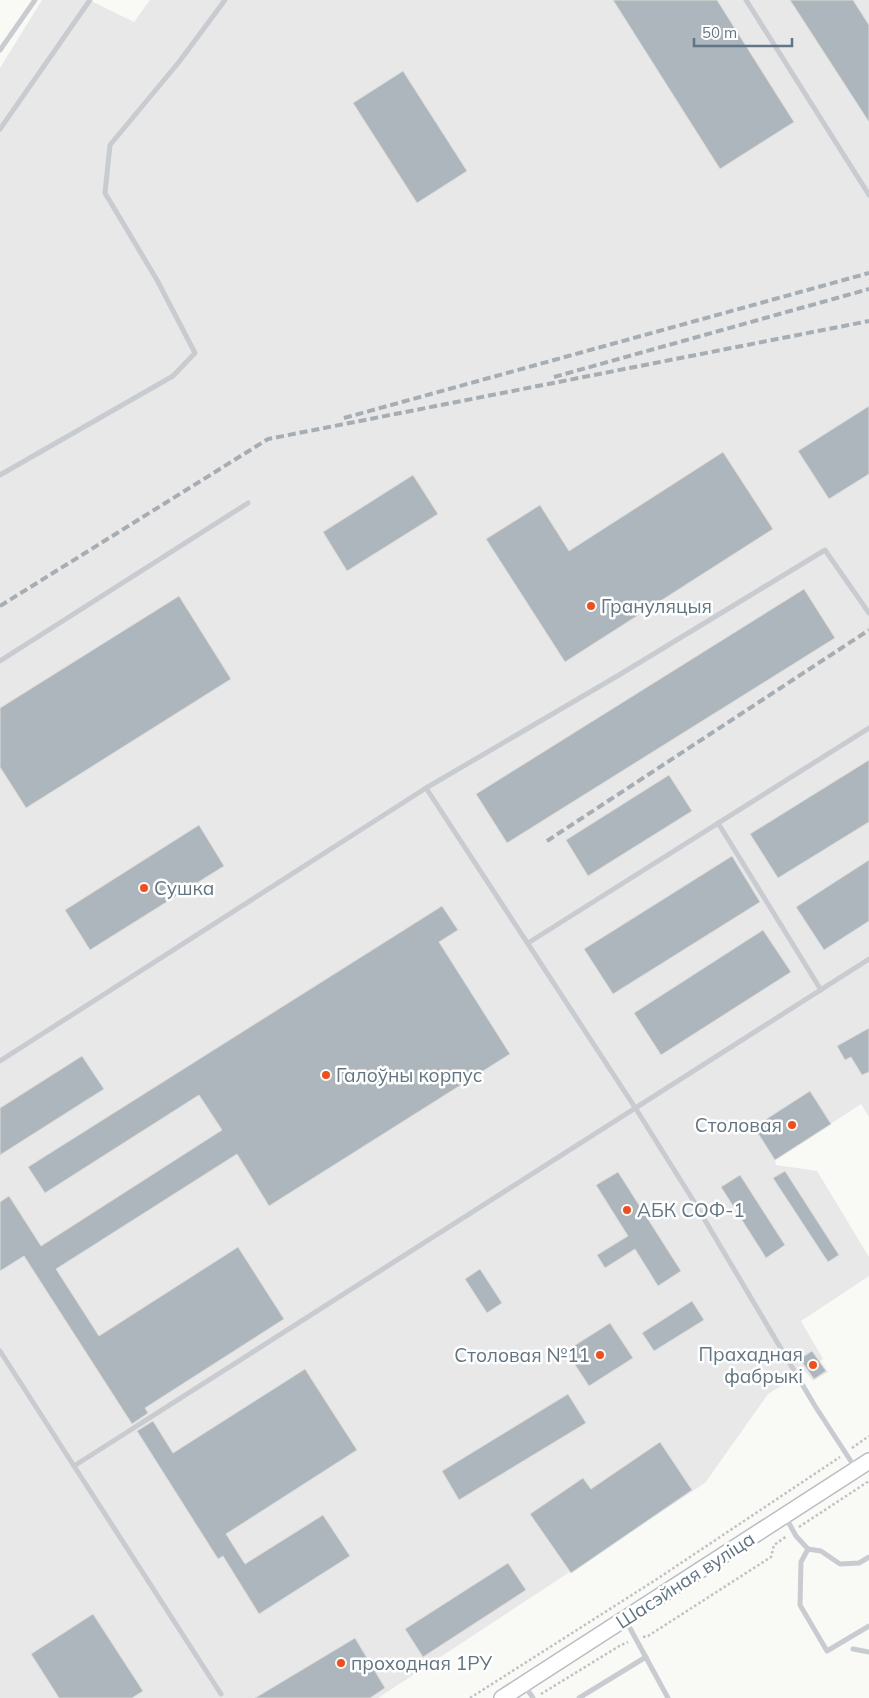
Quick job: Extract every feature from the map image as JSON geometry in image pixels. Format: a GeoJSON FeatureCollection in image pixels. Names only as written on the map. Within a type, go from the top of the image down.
{"type":"FeatureCollection","features":[{"type":"Feature","properties":{"kind":"main road","name":"Шасэйная вуліца"},"geometry":{"type":"LineString","coordinates":[[502,1698],[863,1465]]}},
{"type":"Feature","properties":{"kind":"lane"},"geometry":{"type":"LineString","coordinates":[[0,50],[35,0]]}},
{"type":"Feature","properties":{"kind":"lane"},"geometry":{"type":"LineString","coordinates":[[0,129],[90,0]]}},
{"type":"Feature","properties":{"kind":"lane"},"geometry":{"type":"LineString","coordinates":[[0,475],[173,376],[195,353],[157,280],[105,194],[110,144],[179,62],[225,0]]}},
{"type":"Feature","properties":{"kind":"lane"},"geometry":{"type":"LineString","coordinates":[[746,0],[869,195]]}},
{"type":"Feature","properties":{"kind":"lane"},"geometry":{"type":"LineString","coordinates":[[0,661],[248,503]]}},
{"type":"Feature","properties":{"kind":"lane"},"geometry":{"type":"LineString","coordinates":[[0,1061],[426,788],[619,675],[825,550],[869,614]]}},
{"type":"Feature","properties":{"kind":"lane"},"geometry":{"type":"LineString","coordinates":[[528,943],[869,728]]}},
{"type":"Feature","properties":{"kind":"lane"},"geometry":{"type":"LineString","coordinates":[[426,788],[636,1109],[693,1200],[815,1406],[846,1453],[863,1465]]}},
{"type":"Feature","properties":{"kind":"lane"},"geometry":{"type":"LineString","coordinates":[[718,823],[820,990]]}},
{"type":"Feature","properties":{"kind":"lane"},"geometry":{"type":"LineString","coordinates":[[74,1466],[869,959]]}},
{"type":"Feature","properties":{"kind":"lane"},"geometry":{"type":"LineString","coordinates":[[0,1350],[221,1694]]}},
{"type":"Feature","properties":{"kind":"lane"},"geometry":{"type":"LineString","coordinates":[[784,1515],[793,1531],[808,1549],[821,1551],[840,1564],[859,1563],[869,1557]]}},
{"type":"Feature","properties":{"kind":"lane"},"geometry":{"type":"LineString","coordinates":[[808,1549],[801,1562],[800,1606],[827,1651],[869,1626]]}},
{"type":"Feature","properties":{"kind":"lane"},"geometry":{"type":"LineString","coordinates":[[625,1619],[668,1698]]}},
{"type":"Feature","properties":{"kind":"lane"},"geometry":{"type":"LineString","coordinates":[[853,1649],[869,1652]]}},
{"type":"Feature","properties":{"kind":"lane"},"geometry":{"type":"LineString","coordinates":[[579,1698],[646,1657]]}},
{"type":"Feature","properties":{"kind":"lane"},"geometry":{"type":"LineString","coordinates":[[524,1684],[534,1698]]}},
{"type":"Feature","properties":{"kind":"path"},"geometry":{"type":"LineString","coordinates":[[470,1698],[657,1579],[869,1436]]}},
{"type":"Feature","properties":{"kind":"path"},"geometry":{"type":"LineString","coordinates":[[534,1698],[620,1645],[648,1636],[771,1557],[774,1545],[869,1481]]}},
{"type":"Feature","properties":{"kind":"path"},"geometry":{"type":"LineString","coordinates":[[478,1693],[481,1698]]}},
{"type":"Feature","properties":{"kind":"shaded area"},"geometry":{"type":"Polygon","coordinates":[[[42,0],[89,0],[134,22],[150,0],[869,0],[869,1117],[861,1104],[775,1160],[776,1165],[817,1171],[869,1257],[869,1276],[801,1321],[823,1359],[820,1361],[828,1372],[813,1381],[805,1371],[768,1394],[705,1483],[378,1698],[0,1698],[0,68],[42,0]]]}},
{"type":"Feature","properties":{"kind":"building"},"geometry":{"type":"Polygon","coordinates":[[[613,0],[717,0],[794,122],[720,169],[613,0]]]}},
{"type":"Feature","properties":{"kind":"building"},"geometry":{"type":"Polygon","coordinates":[[[790,0],[853,0],[869,25],[869,122],[790,0]]]}},
{"type":"Feature","properties":{"kind":"building"},"geometry":{"type":"Polygon","coordinates":[[[403,71],[467,171],[417,203],[353,103],[403,71]]]}},
{"type":"Feature","properties":{"kind":"building"},"geometry":{"type":"Polygon","coordinates":[[[869,406],[869,474],[829,499],[798,451],[869,406]]]}},
{"type":"Feature","properties":{"kind":"building","name":"Грануляцыя"},"geometry":{"type":"Polygon","coordinates":[[[723,452],[773,529],[565,662],[486,539],[540,505],[569,551],[723,452]]]}},
{"type":"Feature","properties":{"kind":"building"},"geometry":{"type":"Polygon","coordinates":[[[413,475],[438,514],[347,571],[323,532],[413,475]]]}},
{"type":"Feature","properties":{"kind":"building"},"geometry":{"type":"Polygon","coordinates":[[[804,589],[835,638],[507,843],[476,794],[804,589]]]}},
{"type":"Feature","properties":{"kind":"building"},"geometry":{"type":"Polygon","coordinates":[[[179,596],[231,679],[26,808],[0,767],[0,708],[179,596]]]}},
{"type":"Feature","properties":{"kind":"building"},"geometry":{"type":"Polygon","coordinates":[[[869,760],[869,822],[778,878],[750,834],[869,760]]]}},
{"type":"Feature","properties":{"kind":"building"},"geometry":{"type":"Polygon","coordinates":[[[669,775],[692,811],[588,876],[566,840],[669,775]]]}},
{"type":"Feature","properties":{"kind":"building","name":"Сушка"},"geometry":{"type":"Polygon","coordinates":[[[199,825],[224,866],[90,950],[65,910],[199,825]]]}},
{"type":"Feature","properties":{"kind":"building"},"geometry":{"type":"Polygon","coordinates":[[[732,856],[760,902],[613,994],[584,949],[732,856]]]}},
{"type":"Feature","properties":{"kind":"building"},"geometry":{"type":"Polygon","coordinates":[[[869,860],[869,921],[824,950],[796,907],[869,860]]]}},
{"type":"Feature","properties":{"kind":"building","name":"Галоўны корпус"},"geometry":{"type":"Polygon","coordinates":[[[442,906],[458,930],[439,942],[510,1054],[269,1206],[237,1154],[56,1269],[99,1336],[238,1247],[284,1319],[145,1408],[148,1413],[132,1424],[24,1256],[0,1271],[0,1202],[9,1196],[41,1246],[222,1130],[199,1095],[45,1193],[28,1167],[442,906]]]}},
{"type":"Feature","properties":{"kind":"building"},"geometry":{"type":"Polygon","coordinates":[[[763,930],[791,972],[661,1055],[634,1013],[763,930]]]}},
{"type":"Feature","properties":{"kind":"building"},"geometry":{"type":"Polygon","coordinates":[[[869,1028],[869,1072],[862,1075],[851,1057],[845,1060],[837,1046],[869,1028]]]}},
{"type":"Feature","properties":{"kind":"building"},"geometry":{"type":"Polygon","coordinates":[[[82,1056],[104,1089],[0,1155],[0,1108],[82,1056]]]}},
{"type":"Feature","properties":{"kind":"building","name":"Столовая"},"geometry":{"type":"Polygon","coordinates":[[[810,1091],[831,1124],[775,1160],[754,1127],[810,1091]]]}},
{"type":"Feature","properties":{"kind":"building"},"geometry":{"type":"Polygon","coordinates":[[[785,1171],[839,1255],[828,1262],[773,1178],[785,1171]]]}},
{"type":"Feature","properties":{"kind":"building","name":"АБК СОФ-1"},"geometry":{"type":"Polygon","coordinates":[[[618,1172],[681,1271],[658,1286],[635,1249],[605,1268],[597,1255],[628,1236],[596,1185],[618,1172]]]}},
{"type":"Feature","properties":{"kind":"building"},"geometry":{"type":"Polygon","coordinates":[[[740,1175],[785,1245],[766,1258],[721,1187],[740,1175]]]}},
{"type":"Feature","properties":{"kind":"building"},"geometry":{"type":"Polygon","coordinates":[[[480,1269],[502,1303],[487,1313],[465,1279],[480,1269]]]}},
{"type":"Feature","properties":{"kind":"building"},"geometry":{"type":"Polygon","coordinates":[[[692,1301],[704,1320],[654,1351],[642,1333],[692,1301]]]}},
{"type":"Feature","properties":{"kind":"building","name":"Столовая №11"},"geometry":{"type":"Polygon","coordinates":[[[610,1323],[633,1358],[589,1386],[566,1351],[610,1323]]]}},
{"type":"Feature","properties":{"kind":"building","name":"Прахадная фабрыкі"},"geometry":{"type":"Polygon","coordinates":[[[812,1351],[826,1371],[814,1379],[800,1359],[812,1351]]]}},
{"type":"Feature","properties":{"kind":"building"},"geometry":{"type":"Polygon","coordinates":[[[305,1369],[357,1450],[226,1534],[245,1564],[323,1515],[350,1556],[259,1614],[223,1556],[218,1559],[137,1431],[153,1421],[173,1453],[305,1369]]]}},
{"type":"Feature","properties":{"kind":"building"},"geometry":{"type":"Polygon","coordinates":[[[568,1394],[586,1423],[459,1500],[442,1471],[568,1394]]]}},
{"type":"Feature","properties":{"kind":"building"},"geometry":{"type":"Polygon","coordinates":[[[660,1442],[692,1490],[571,1573],[530,1514],[583,1478],[591,1489],[660,1442]]]}},
{"type":"Feature","properties":{"kind":"building"},"geometry":{"type":"Polygon","coordinates":[[[508,1563],[526,1590],[423,1657],[405,1629],[508,1563]]]}},
{"type":"Feature","properties":{"kind":"building"},"geometry":{"type":"Polygon","coordinates":[[[93,1614],[143,1691],[132,1698],[59,1698],[31,1654],[93,1614]]]}},
{"type":"Feature","properties":{"kind":"building","name":"проходная 1РУ"},"geometry":{"type":"Polygon","coordinates":[[[355,1638],[385,1688],[370,1698],[255,1698],[355,1638]]]}},
{"type":"Feature","properties":{"kind":"railway"},"geometry":{"type":"LineString","coordinates":[[344,418],[869,273]]}},
{"type":"Feature","properties":{"kind":"railway"},"geometry":{"type":"LineString","coordinates":[[554,377],[869,289]]}},
{"type":"Feature","properties":{"kind":"railway"},"geometry":{"type":"LineString","coordinates":[[0,606],[268,439],[869,321]]}},
{"type":"Feature","properties":{"kind":"railway"},"geometry":{"type":"LineString","coordinates":[[547,841],[869,630]]}},
{"type":"Feature","properties":{"kind":"place","name":"Грануляцыя"},"geometry":{"type":"Point","coordinates":[591,606]}},
{"type":"Feature","properties":{"kind":"place","name":"Сушка"},"geometry":{"type":"Point","coordinates":[144,888]}},
{"type":"Feature","properties":{"kind":"place","name":"Галоўны корпус"},"geometry":{"type":"Point","coordinates":[326,1075]}},
{"type":"Feature","properties":{"kind":"place","name":"Столовая"},"geometry":{"type":"Point","coordinates":[792,1125]}},
{"type":"Feature","properties":{"kind":"place","name":"АБК СОФ-1"},"geometry":{"type":"Point","coordinates":[627,1210]}},
{"type":"Feature","properties":{"kind":"place","name":"Столовая №11"},"geometry":{"type":"Point","coordinates":[600,1355]}},
{"type":"Feature","properties":{"kind":"place","name":"Прахадная фабрыкі"},"geometry":{"type":"Point","coordinates":[813,1365]}},
{"type":"Feature","properties":{"kind":"place","name":"проходная 1РУ"},"geometry":{"type":"Point","coordinates":[341,1663]}}]}
